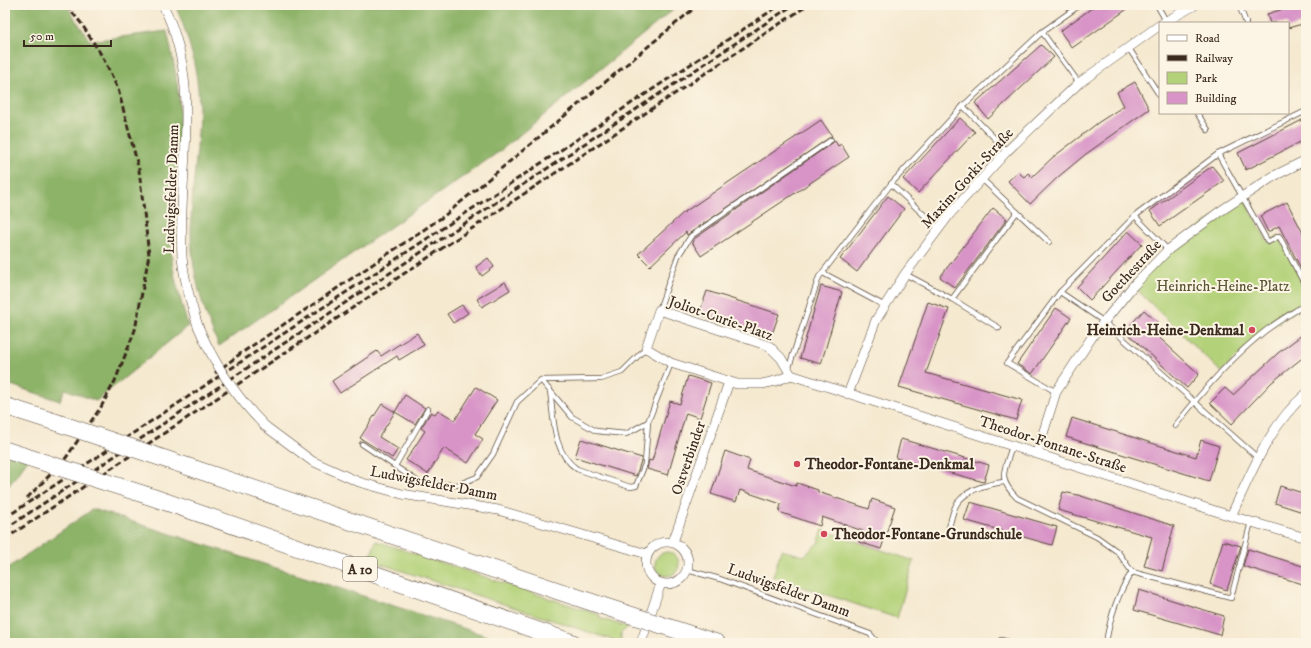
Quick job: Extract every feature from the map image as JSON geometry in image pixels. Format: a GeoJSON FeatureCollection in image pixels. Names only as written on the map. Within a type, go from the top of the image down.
{"type":"FeatureCollection","features":[{"type":"Feature","properties":{"kind":"highway"},"geometry":{"type":"LineString","coordinates":[[5,406],[717,643]]}},
{"type":"Feature","properties":{"kind":"highway","name":"A 10"},"geometry":{"type":"LineString","coordinates":[[5,450],[146,495],[573,643]]}},
{"type":"Feature","properties":{"kind":"street","name":"Ludwigsfelder Damm"},"geometry":{"type":"LineString","coordinates":[[163,5],[170,18],[179,48],[187,97],[187,139],[182,218],[182,259],[189,296],[198,326],[212,358],[228,383],[245,405],[265,426],[312,461],[360,482],[402,494],[498,510],[647,554]]}},
{"type":"Feature","properties":{"kind":"street","name":"Maxim-Gorki-Straße"},"geometry":{"type":"LineString","coordinates":[[1165,22],[1195,5]]}},
{"type":"Feature","properties":{"kind":"street","name":"Maxim-Gorki-Straße"},"geometry":{"type":"LineString","coordinates":[[848,394],[876,320],[905,274],[939,229],[1007,152],[1079,83],[1159,26]]}},
{"type":"Feature","properties":{"kind":"street","name":"Goethestraße"},"geometry":{"type":"LineString","coordinates":[[1037,453],[1056,392],[1103,321],[1133,286],[1168,250],[1274,176],[1306,160]]}},
{"type":"Feature","properties":{"kind":"street","name":"Joliot-Curie-Platz"},"geometry":{"type":"LineString","coordinates":[[646,348],[659,310],[769,346],[781,358],[789,372]]}},
{"type":"Feature","properties":{"kind":"street"},"geometry":{"type":"LineString","coordinates":[[646,348],[671,364],[729,382],[745,385],[776,382],[789,372]]}},
{"type":"Feature","properties":{"kind":"street","name":"Theodor-Fontane-Straße"},"geometry":{"type":"LineString","coordinates":[[789,372],[848,394],[1231,516],[1306,538]]}},
{"type":"Feature","properties":{"kind":"street","name":"Ostverbinder"},"geometry":{"type":"LineString","coordinates":[[673,542],[729,382]]}},
{"type":"Feature","properties":{"kind":"street"},"geometry":{"type":"LineString","coordinates":[[1231,516],[1258,458],[1272,434],[1306,394]]}},
{"type":"Feature","properties":{"kind":"street"},"geometry":{"type":"LineString","coordinates":[[673,542],[682,548],[686,553],[688,563],[687,570],[681,579],[675,582],[661,583],[652,578],[647,572],[645,565],[647,554],[656,544],[673,542]]}},
{"type":"Feature","properties":{"kind":"street"},"geometry":{"type":"LineString","coordinates":[[641,643],[661,583]]}},
{"type":"Feature","properties":{"kind":"lane"},"geometry":{"type":"LineString","coordinates":[[789,372],[819,277],[891,184],[963,106],[1042,32],[1080,5]]}},
{"type":"Feature","properties":{"kind":"lane"},"geometry":{"type":"LineString","coordinates":[[1157,5],[1163,22]]}},
{"type":"Feature","properties":{"kind":"lane"},"geometry":{"type":"LineString","coordinates":[[1239,5],[1246,22]]}},
{"type":"Feature","properties":{"kind":"lane"},"geometry":{"type":"LineString","coordinates":[[1042,32],[1079,83]]}},
{"type":"Feature","properties":{"kind":"lane"},"geometry":{"type":"LineString","coordinates":[[1128,47],[1159,94]]}},
{"type":"Feature","properties":{"kind":"lane"},"geometry":{"type":"LineString","coordinates":[[963,106],[1007,152]]}},
{"type":"Feature","properties":{"kind":"lane"},"geometry":{"type":"LineString","coordinates":[[1056,392],[1007,363],[1060,292],[1135,216],[1218,154],[1306,111]]}},
{"type":"Feature","properties":{"kind":"lane"},"geometry":{"type":"LineString","coordinates":[[1198,114],[1208,130]]}},
{"type":"Feature","properties":{"kind":"lane"},"geometry":{"type":"LineString","coordinates":[[659,310],[678,256],[691,236],[831,140]]}},
{"type":"Feature","properties":{"kind":"lane"},"geometry":{"type":"LineString","coordinates":[[1218,154],[1268,242],[1279,236],[1306,287]]}},
{"type":"Feature","properties":{"kind":"lane"},"geometry":{"type":"LineString","coordinates":[[982,179],[1048,242]]}},
{"type":"Feature","properties":{"kind":"lane"},"geometry":{"type":"LineString","coordinates":[[891,184],[939,229]]}},
{"type":"Feature","properties":{"kind":"lane"},"geometry":{"type":"LineString","coordinates":[[952,299],[1018,212]]}},
{"type":"Feature","properties":{"kind":"lane"},"geometry":{"type":"LineString","coordinates":[[1135,216],[1168,250]]}},
{"type":"Feature","properties":{"kind":"lane"},"geometry":{"type":"LineString","coordinates":[[823,273],[885,306]]}},
{"type":"Feature","properties":{"kind":"lane"},"geometry":{"type":"LineString","coordinates":[[905,274],[952,299],[999,328]]}},
{"type":"Feature","properties":{"kind":"lane"},"geometry":{"type":"LineString","coordinates":[[1060,292],[1103,321],[1258,458]]}},
{"type":"Feature","properties":{"kind":"lane"},"geometry":{"type":"LineString","coordinates":[[1175,426],[1194,401],[1221,372],[1265,331],[1306,304]]}},
{"type":"Feature","properties":{"kind":"lane","name":"Joliot-Curie-Platz"},"geometry":{"type":"LineString","coordinates":[[541,380],[601,379],[622,372],[646,348]]}},
{"type":"Feature","properties":{"kind":"lane"},"geometry":{"type":"LineString","coordinates":[[550,391],[558,446],[569,464],[576,469],[630,487],[636,486],[645,464],[648,422],[671,364]]}},
{"type":"Feature","properties":{"kind":"lane"},"geometry":{"type":"LineString","coordinates":[[362,444],[420,483],[457,485],[477,477],[493,454],[518,402],[541,380],[572,417],[596,431],[626,434],[648,422]]}},
{"type":"Feature","properties":{"kind":"lane"},"geometry":{"type":"LineString","coordinates":[[394,466],[428,409]]}},
{"type":"Feature","properties":{"kind":"lane"},"geometry":{"type":"LineString","coordinates":[[1012,445],[1004,474],[1004,482],[1017,498],[1097,537],[1118,552],[1132,572],[1231,598],[1251,522]]}},
{"type":"Feature","properties":{"kind":"lane"},"geometry":{"type":"LineString","coordinates":[[949,528],[958,502],[973,490],[990,484],[1004,482]]}},
{"type":"Feature","properties":{"kind":"lane","name":"Ludwigsfelder Damm"},"geometry":{"type":"LineString","coordinates":[[687,570],[720,579],[870,634],[878,643]]}},
{"type":"Feature","properties":{"kind":"lane"},"geometry":{"type":"LineString","coordinates":[[1106,643],[1112,610],[1124,584],[1132,572]]}},
{"type":"Feature","properties":{"kind":"lane"},"geometry":{"type":"LineString","coordinates":[[1001,640],[1013,643]]}},
{"type":"Feature","properties":{"kind":"green space"},"geometry":{"type":"Polygon","coordinates":[[[5,5],[66,5],[90,41],[167,31],[176,80],[180,118],[179,146],[171,228],[172,261],[188,326],[96,401],[65,389],[60,401],[5,383],[5,5]]]}},
{"type":"Feature","properties":{"kind":"green space"},"geometry":{"type":"Polygon","coordinates":[[[175,5],[679,5],[500,151],[219,346],[207,318],[195,274],[193,259],[191,214],[198,139],[199,95],[189,42],[175,5]]]}},
{"type":"Feature","properties":{"kind":"green space","name":"Heinrich-Heine-Platz"},"geometry":{"type":"Polygon","coordinates":[[[1243,197],[1268,242],[1279,236],[1306,287],[1306,304],[1265,331],[1221,372],[1133,286],[1168,250],[1243,197]]]}},
{"type":"Feature","properties":{"kind":"green space"},"geometry":{"type":"Polygon","coordinates":[[[5,450],[29,458],[5,491],[5,450]]]}},
{"type":"Feature","properties":{"kind":"green space"},"geometry":{"type":"Polygon","coordinates":[[[93,509],[509,643],[5,643],[5,570],[93,509]]]}},
{"type":"Feature","properties":{"kind":"green space"},"geometry":{"type":"Polygon","coordinates":[[[823,530],[914,561],[897,618],[773,577],[781,550],[804,556],[818,543],[823,530]]]}},
{"type":"Feature","properties":{"kind":"green space"},"geometry":{"type":"Polygon","coordinates":[[[376,541],[600,615],[599,618],[628,627],[621,633],[622,643],[369,560],[376,541]]]}},
{"type":"Feature","properties":{"kind":"green space"},"geometry":{"type":"Polygon","coordinates":[[[667,552],[672,553],[678,559],[678,569],[672,575],[667,576],[662,575],[656,569],[655,564],[656,559],[662,553],[667,552]]]}},
{"type":"Feature","properties":{"kind":"building"},"geometry":{"type":"Polygon","coordinates":[[[1096,5],[1133,5],[1072,48],[1060,31],[1096,5]]]}},
{"type":"Feature","properties":{"kind":"building"},"geometry":{"type":"Polygon","coordinates":[[[1296,5],[1306,5],[1306,23],[1289,28],[1289,22],[1270,22],[1267,14],[1296,5]]]}},
{"type":"Feature","properties":{"kind":"building"},"geometry":{"type":"Polygon","coordinates":[[[1041,45],[1054,57],[988,119],[975,103],[1041,45]]]}},
{"type":"Feature","properties":{"kind":"building"},"geometry":{"type":"Polygon","coordinates":[[[1135,82],[1149,109],[1086,154],[1058,177],[1030,204],[1008,181],[1018,172],[1024,177],[1028,173],[1032,177],[1052,158],[1099,122],[1124,106],[1117,92],[1135,82]]]}},
{"type":"Feature","properties":{"kind":"building"},"geometry":{"type":"Polygon","coordinates":[[[960,118],[975,132],[918,193],[903,179],[960,118]]]}},
{"type":"Feature","properties":{"kind":"building"},"geometry":{"type":"Polygon","coordinates":[[[1306,118],[1306,139],[1246,170],[1238,153],[1306,118]]]}},
{"type":"Feature","properties":{"kind":"building"},"geometry":{"type":"Polygon","coordinates":[[[821,120],[832,136],[687,235],[686,232],[650,266],[638,254],[683,213],[821,120]]]}},
{"type":"Feature","properties":{"kind":"building"},"geometry":{"type":"Polygon","coordinates":[[[835,141],[838,146],[841,144],[849,157],[701,256],[692,242],[694,239],[835,141]]]}},
{"type":"Feature","properties":{"kind":"building"},"geometry":{"type":"Polygon","coordinates":[[[1212,166],[1224,181],[1160,226],[1150,211],[1212,166]]]}},
{"type":"Feature","properties":{"kind":"building"},"geometry":{"type":"Polygon","coordinates":[[[888,196],[904,209],[857,272],[840,259],[888,196]]]}},
{"type":"Feature","properties":{"kind":"building"},"geometry":{"type":"Polygon","coordinates":[[[1287,202],[1306,239],[1306,278],[1279,226],[1268,232],[1260,216],[1287,202]]]}},
{"type":"Feature","properties":{"kind":"building"},"geometry":{"type":"Polygon","coordinates":[[[993,208],[1007,219],[955,288],[940,277],[993,208]]]}},
{"type":"Feature","properties":{"kind":"building"},"geometry":{"type":"Polygon","coordinates":[[[1128,231],[1142,244],[1090,300],[1077,287],[1128,231]]]}},
{"type":"Feature","properties":{"kind":"building"},"geometry":{"type":"Polygon","coordinates":[[[488,258],[494,267],[482,276],[476,267],[488,258]]]}},
{"type":"Feature","properties":{"kind":"building"},"geometry":{"type":"Polygon","coordinates":[[[505,282],[510,290],[482,307],[477,299],[505,282]]]}},
{"type":"Feature","properties":{"kind":"building"},"geometry":{"type":"Polygon","coordinates":[[[821,286],[842,292],[821,364],[800,358],[821,286]]]}},
{"type":"Feature","properties":{"kind":"building"},"geometry":{"type":"Polygon","coordinates":[[[707,291],[779,314],[771,337],[699,314],[707,291]]]}},
{"type":"Feature","properties":{"kind":"building"},"geometry":{"type":"Polygon","coordinates":[[[928,302],[949,309],[926,373],[1022,400],[1016,420],[899,387],[928,302]]]}},
{"type":"Feature","properties":{"kind":"building"},"geometry":{"type":"Polygon","coordinates":[[[462,305],[468,313],[453,323],[447,314],[462,305]]]}},
{"type":"Feature","properties":{"kind":"building"},"geometry":{"type":"Polygon","coordinates":[[[1056,308],[1071,318],[1032,374],[1017,364],[1056,308]]]}},
{"type":"Feature","properties":{"kind":"building"},"geometry":{"type":"Polygon","coordinates":[[[1144,310],[1157,322],[1151,330],[1199,374],[1187,388],[1125,331],[1144,310]]]}},
{"type":"Feature","properties":{"kind":"building"},"geometry":{"type":"Polygon","coordinates":[[[1306,332],[1306,355],[1271,383],[1232,424],[1210,403],[1225,388],[1233,395],[1278,353],[1306,332]]]}},
{"type":"Feature","properties":{"kind":"building"},"geometry":{"type":"Polygon","coordinates":[[[417,333],[424,345],[399,360],[397,356],[340,393],[332,381],[377,351],[381,356],[417,333]]]}},
{"type":"Feature","properties":{"kind":"building"},"geometry":{"type":"Polygon","coordinates":[[[688,376],[711,383],[700,418],[686,413],[668,475],[647,469],[649,460],[652,461],[670,401],[680,404],[688,376]]]}},
{"type":"Feature","properties":{"kind":"building"},"geometry":{"type":"Polygon","coordinates":[[[476,387],[497,400],[475,434],[483,439],[468,463],[444,448],[428,474],[406,460],[425,431],[421,428],[431,412],[435,414],[438,410],[455,420],[476,387]]]}},
{"type":"Feature","properties":{"kind":"building"},"geometry":{"type":"Polygon","coordinates":[[[405,395],[425,408],[415,424],[395,412],[405,395]]]}},
{"type":"Feature","properties":{"kind":"building"},"geometry":{"type":"Polygon","coordinates":[[[382,404],[395,412],[379,437],[398,449],[392,458],[360,438],[382,404]]]}},
{"type":"Feature","properties":{"kind":"building"},"geometry":{"type":"Polygon","coordinates":[[[1072,418],[1196,457],[1201,440],[1219,446],[1209,481],[1066,437],[1072,418]]]}},
{"type":"Feature","properties":{"kind":"building"},"geometry":{"type":"Polygon","coordinates":[[[581,439],[642,458],[636,476],[575,457],[581,439]]]}},
{"type":"Feature","properties":{"kind":"building"},"geometry":{"type":"Polygon","coordinates":[[[901,439],[989,465],[984,482],[896,458],[901,439]]]}},
{"type":"Feature","properties":{"kind":"building"},"geometry":{"type":"Polygon","coordinates":[[[725,451],[750,460],[747,470],[796,486],[797,483],[818,490],[818,492],[869,509],[872,499],[895,507],[881,549],[859,542],[863,531],[822,517],[820,526],[779,512],[781,504],[740,490],[736,502],[711,494],[725,451]]]}},
{"type":"Feature","properties":{"kind":"building"},"geometry":{"type":"Polygon","coordinates":[[[1280,486],[1306,494],[1306,513],[1275,503],[1280,486]]]}},
{"type":"Feature","properties":{"kind":"building"},"geometry":{"type":"Polygon","coordinates":[[[1063,492],[1078,495],[1174,526],[1162,571],[1144,566],[1152,537],[1058,510],[1063,492]]]}},
{"type":"Feature","properties":{"kind":"building"},"geometry":{"type":"Polygon","coordinates":[[[970,502],[1057,527],[1052,545],[964,520],[970,502]]]}},
{"type":"Feature","properties":{"kind":"building"},"geometry":{"type":"Polygon","coordinates":[[[1223,541],[1241,546],[1227,590],[1210,584],[1223,541]]]}},
{"type":"Feature","properties":{"kind":"building"},"geometry":{"type":"Polygon","coordinates":[[[1248,549],[1306,567],[1306,585],[1243,566],[1248,549]]]}},
{"type":"Feature","properties":{"kind":"building"},"geometry":{"type":"Polygon","coordinates":[[[1139,590],[1224,616],[1220,635],[1134,610],[1139,590]]]}},
{"type":"Feature","properties":{"kind":"railway"},"geometry":{"type":"LineString","coordinates":[[27,498],[63,462],[101,407],[115,381],[135,330],[149,255],[139,170],[118,89],[102,56],[81,23],[66,5]]}},
{"type":"Feature","properties":{"kind":"railway"},"geometry":{"type":"LineString","coordinates":[[215,373],[240,354],[444,216],[698,5]]}},
{"type":"Feature","properties":{"kind":"railway"},"geometry":{"type":"LineString","coordinates":[[5,518],[780,5]]}},
{"type":"Feature","properties":{"kind":"railway"},"geometry":{"type":"LineString","coordinates":[[5,529],[793,5]]}},
{"type":"Feature","properties":{"kind":"railway"},"geometry":{"type":"LineString","coordinates":[[5,539],[808,5]]}},
{"type":"Feature","properties":{"kind":"place","name":"Heinrich-Heine-Denkmal"},"geometry":{"type":"Point","coordinates":[1252,330]}},
{"type":"Feature","properties":{"kind":"place","name":"Theodor-Fontane-Denkmal"},"geometry":{"type":"Point","coordinates":[797,464]}},
{"type":"Feature","properties":{"kind":"place","name":"Theodor-Fontane-Grundschule"},"geometry":{"type":"Point","coordinates":[824,534]}}]}
